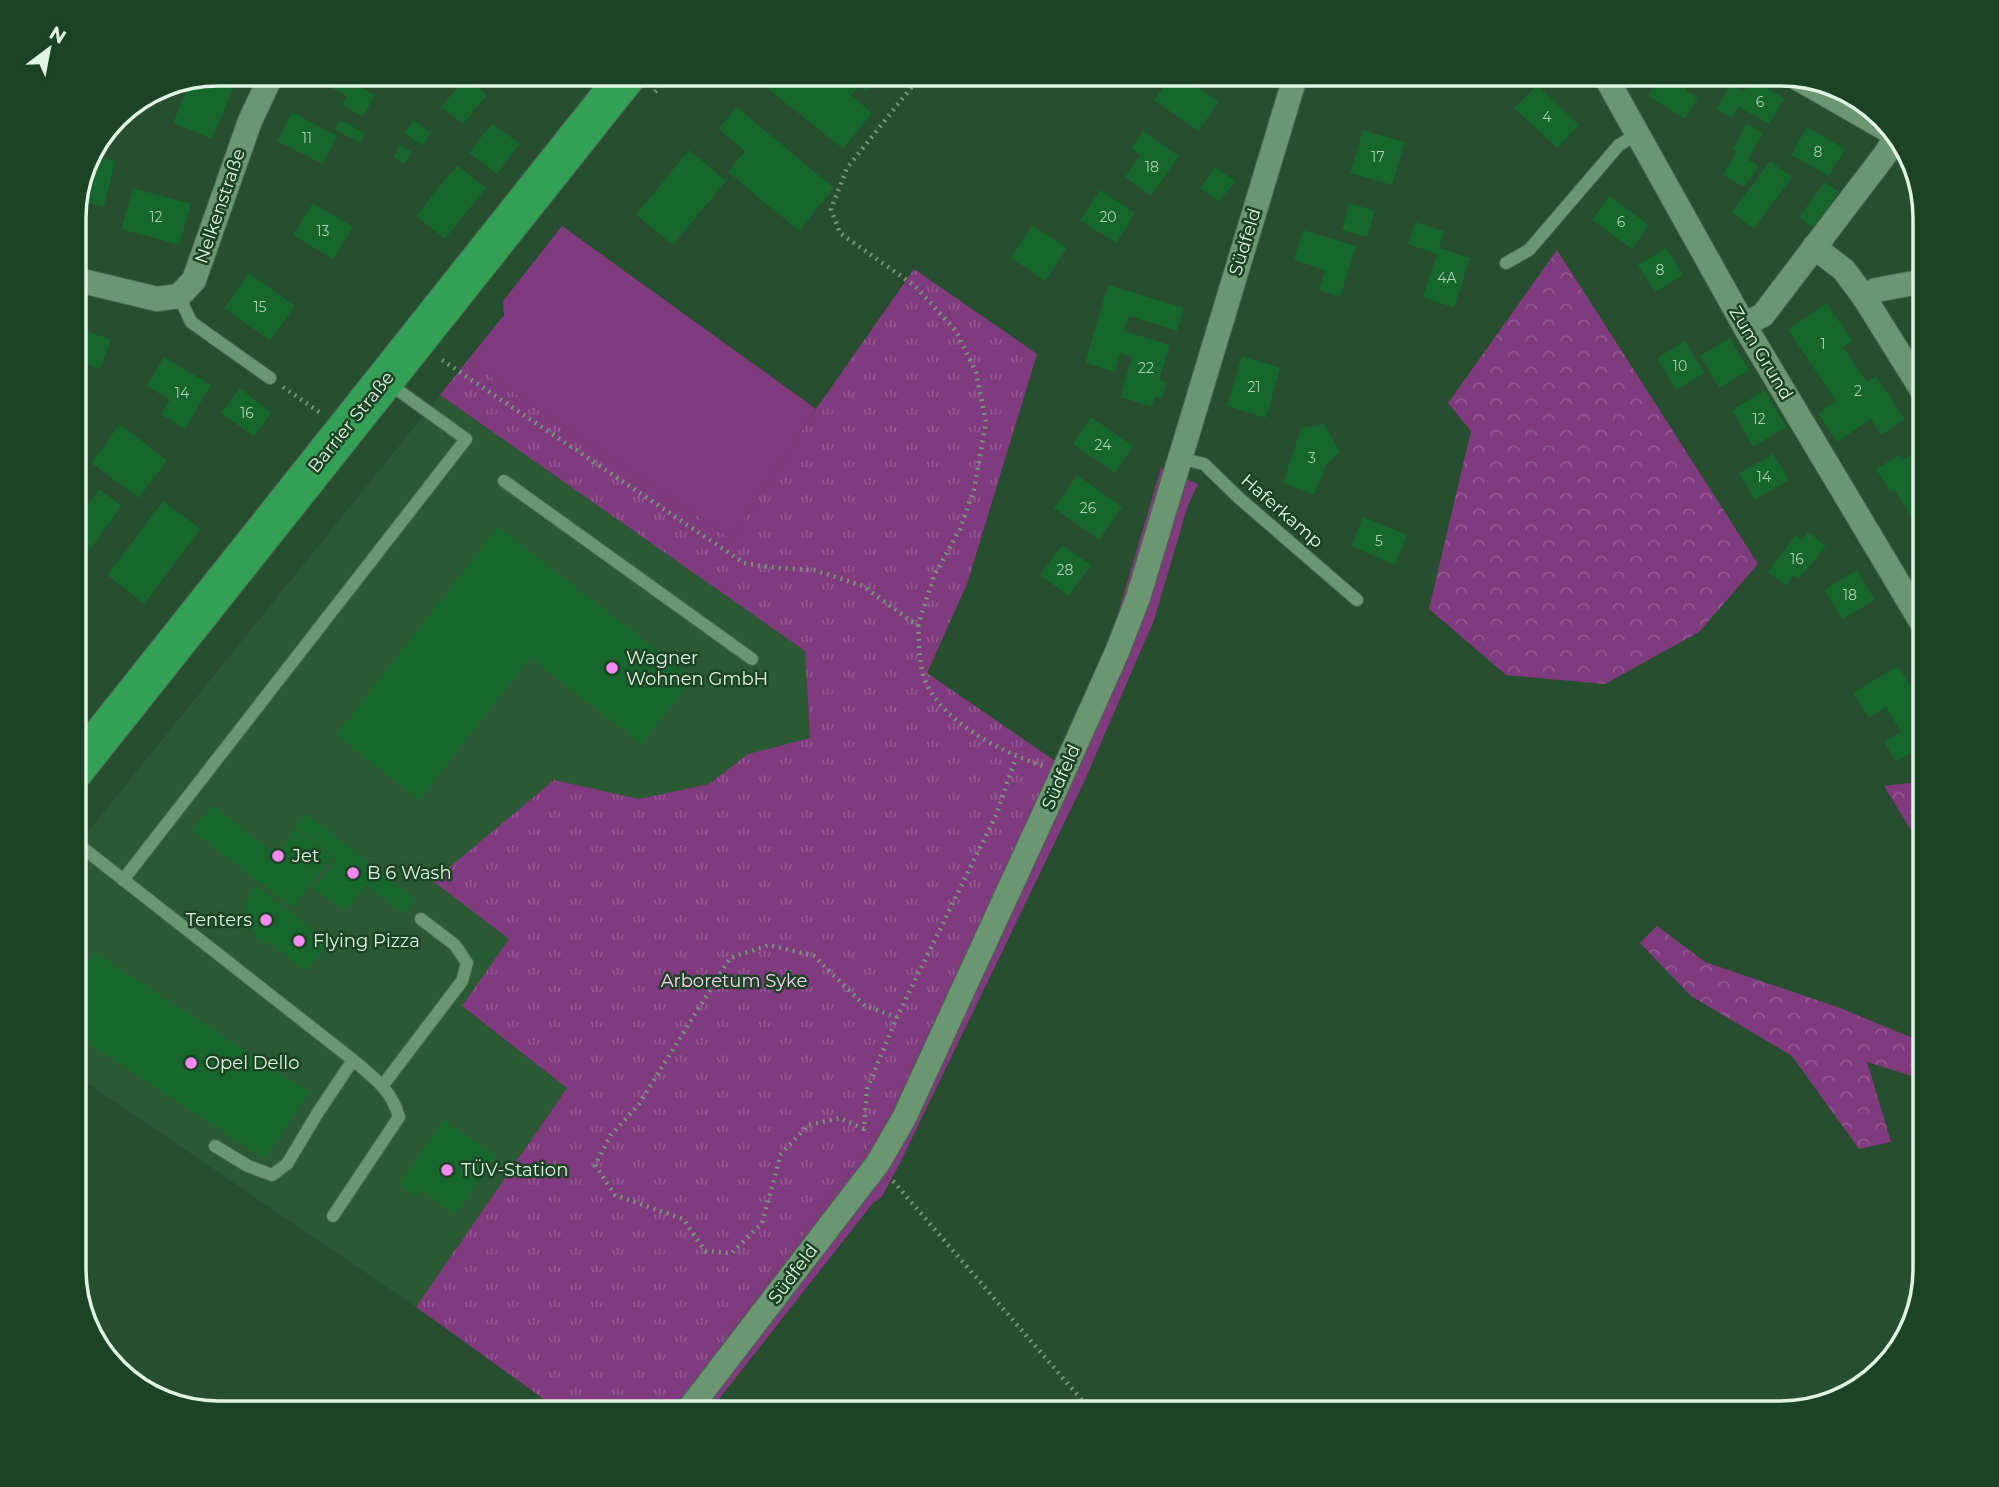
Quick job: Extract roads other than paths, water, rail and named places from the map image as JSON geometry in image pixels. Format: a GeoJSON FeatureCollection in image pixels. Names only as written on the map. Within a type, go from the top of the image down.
{"type":"FeatureCollection","features":[{"type":"Feature","properties":{"kind":"main road","name":"Barrier Straße"},"geometry":{"type":"LineString","coordinates":[[86,756],[618,86]]}},
{"type":"Feature","properties":{"kind":"street","name":"Nelkenstraße"},"geometry":{"type":"LineString","coordinates":[[179,296],[194,280],[250,121],[266,86]]}},
{"type":"Feature","properties":{"kind":"street","name":"Südfeld"},"geometry":{"type":"LineString","coordinates":[[695,1401],[878,1163],[904,1118],[1061,777],[1138,598],[1178,458],[1292,86]]}},
{"type":"Feature","properties":{"kind":"street","name":"Zum Grund"},"geometry":{"type":"LineString","coordinates":[[1611,86],[1744,326],[1913,606]]}},
{"type":"Feature","properties":{"kind":"street"},"geometry":{"type":"LineString","coordinates":[[1822,92],[1870,119]]}},
{"type":"Feature","properties":{"kind":"street"},"geometry":{"type":"LineString","coordinates":[[1744,326],[1763,315],[1891,144]]}},
{"type":"Feature","properties":{"kind":"street"},"geometry":{"type":"LineString","coordinates":[[1814,247],[1844,270],[1913,374]]}},
{"type":"Feature","properties":{"kind":"street"},"geometry":{"type":"LineString","coordinates":[[86,282],[157,299],[179,296]]}},
{"type":"Feature","properties":{"kind":"street"},"geometry":{"type":"LineString","coordinates":[[1864,297],[1876,290],[1913,283]]}},
{"type":"Feature","properties":{"kind":"lane"},"geometry":{"type":"LineString","coordinates":[[1506,262],[1529,250],[1619,145],[1637,134]]}},
{"type":"Feature","properties":{"kind":"lane"},"geometry":{"type":"LineString","coordinates":[[179,296],[191,322],[270,378]]}},
{"type":"Feature","properties":{"kind":"lane"},"geometry":{"type":"LineString","coordinates":[[123,880],[466,439],[384,380]]}},
{"type":"Feature","properties":{"kind":"lane","name":"Haferkamp"},"geometry":{"type":"LineString","coordinates":[[1178,458],[1204,464],[1239,498],[1357,600]]}},
{"type":"Feature","properties":{"kind":"lane"},"geometry":{"type":"LineString","coordinates":[[504,481],[752,659]]}},
{"type":"Feature","properties":{"kind":"lane"},"geometry":{"type":"LineString","coordinates":[[86,851],[353,1060],[383,1085],[395,1101],[399,1117],[333,1216]]}},
{"type":"Feature","properties":{"kind":"lane"},"geometry":{"type":"LineString","coordinates":[[383,1085],[462,981],[467,963],[455,945],[422,919]]}},
{"type":"Feature","properties":{"kind":"lane"},"geometry":{"type":"LineString","coordinates":[[215,1146],[248,1166],[272,1175],[287,1164],[353,1060]]}},
{"type":"Feature","properties":{"kind":"place","name":"Wagner Wohnen GmbH"},"geometry":{"type":"Point","coordinates":[612,668]}},
{"type":"Feature","properties":{"kind":"place","name":"Jet"},"geometry":{"type":"Point","coordinates":[278,856]}},
{"type":"Feature","properties":{"kind":"place","name":"B 6 Wash"},"geometry":{"type":"Point","coordinates":[353,873]}},
{"type":"Feature","properties":{"kind":"place","name":"Tenters"},"geometry":{"type":"Point","coordinates":[266,920]}},
{"type":"Feature","properties":{"kind":"place","name":"Flying Pizza"},"geometry":{"type":"Point","coordinates":[299,941]}},
{"type":"Feature","properties":{"kind":"place","name":"Opel Dello"},"geometry":{"type":"Point","coordinates":[191,1063]}},
{"type":"Feature","properties":{"kind":"place","name":"TÜV-Station"},"geometry":{"type":"Point","coordinates":[447,1170]}},
{"type":"Feature","properties":{"kind":"park label","name":"Arboretum Syke"},"geometry":{"type":"Point","coordinates":[734,981]}}]}
